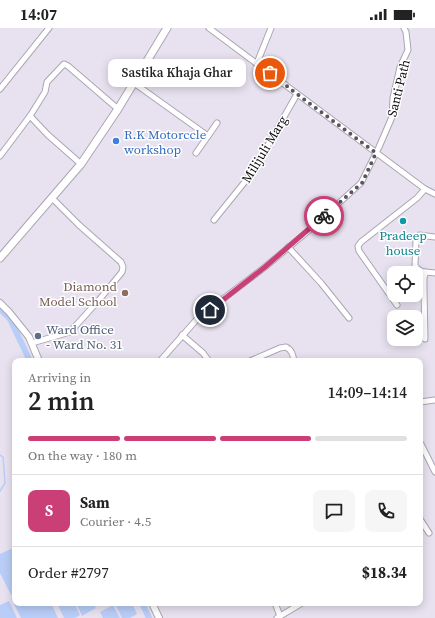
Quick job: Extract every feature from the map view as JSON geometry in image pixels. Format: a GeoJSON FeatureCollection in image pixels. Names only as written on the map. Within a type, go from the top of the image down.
{"type":"FeatureCollection","features":[{"type":"Feature","properties":{"kind":"main road"},"geometry":{"type":"LineString","coordinates":[[0,258],[81,164],[118,109],[167,28]]}},
{"type":"Feature","properties":{"kind":"street"},"geometry":{"type":"LineString","coordinates":[[0,89],[49,28]]}},
{"type":"Feature","properties":{"kind":"street"},"geometry":{"type":"LineString","coordinates":[[209,28],[424,189],[435,194]]}},
{"type":"Feature","properties":{"kind":"street"},"geometry":{"type":"LineString","coordinates":[[257,63],[271,28]]}},
{"type":"Feature","properties":{"kind":"street","name":"Santi Path"},"geometry":{"type":"LineString","coordinates":[[163,358],[198,318],[265,267],[362,183],[392,117],[393,98],[400,67],[408,50],[406,32],[404,28]]}},
{"type":"Feature","properties":{"kind":"street"},"geometry":{"type":"LineString","coordinates":[[0,156],[30,116],[45,92],[47,82],[64,64],[118,109]]}},
{"type":"Feature","properties":{"kind":"street"},"geometry":{"type":"LineString","coordinates":[[134,83],[208,136]]}},
{"type":"Feature","properties":{"kind":"street","name":"Milijuli Marg"},"geometry":{"type":"LineString","coordinates":[[214,220],[252,173],[297,94]]}},
{"type":"Feature","properties":{"kind":"street"},"geometry":{"type":"LineString","coordinates":[[30,116],[81,164]]}},
{"type":"Feature","properties":{"kind":"street"},"geometry":{"type":"LineString","coordinates":[[196,153],[217,123]]}},
{"type":"Feature","properties":{"kind":"street"},"geometry":{"type":"LineString","coordinates":[[397,305],[359,251],[358,246],[361,242],[417,198],[424,189]]}},
{"type":"Feature","properties":{"kind":"street"},"geometry":{"type":"LineString","coordinates":[[32,342],[70,332],[122,272],[123,267],[121,262],[79,225],[52,198]]}},
{"type":"Feature","properties":{"kind":"street"},"geometry":{"type":"LineString","coordinates":[[435,237],[419,235],[416,240],[415,265],[419,270],[435,273]]}},
{"type":"Feature","properties":{"kind":"street"},"geometry":{"type":"LineString","coordinates":[[288,247],[350,318]]}},
{"type":"Feature","properties":{"kind":"street"},"geometry":{"type":"LineString","coordinates":[[425,339],[424,277],[426,272]]}},
{"type":"Feature","properties":{"kind":"street"},"geometry":{"type":"LineString","coordinates":[[0,303],[9,312],[32,342],[39,358]]}},
{"type":"Feature","properties":{"kind":"street"},"geometry":{"type":"LineString","coordinates":[[182,335],[207,358]]}},
{"type":"Feature","properties":{"kind":"street"},"geometry":{"type":"LineString","coordinates":[[257,358],[286,347],[290,348],[293,358]]}},
{"type":"Feature","properties":{"kind":"street"},"geometry":{"type":"LineString","coordinates":[[423,402],[435,400]]}},
{"type":"Feature","properties":{"kind":"street"},"geometry":{"type":"LineString","coordinates":[[423,449],[435,472]]}},
{"type":"Feature","properties":{"kind":"street"},"geometry":{"type":"LineString","coordinates":[[423,523],[429,532]]}},
{"type":"Feature","properties":{"kind":"street"},"geometry":{"type":"LineString","coordinates":[[153,606],[159,618]]}},
{"type":"Feature","properties":{"kind":"street"},"geometry":{"type":"LineString","coordinates":[[276,606],[279,617],[297,606]]}},
{"type":"Feature","properties":{"kind":"water"},"geometry":{"type":"Polygon","coordinates":[[[12,548],[11,595],[0,573],[0,554],[12,548]]]}},
{"type":"Feature","properties":{"kind":"water"},"geometry":{"type":"Polygon","coordinates":[[[9,601],[17,618],[0,618],[0,605],[9,601]]]}},
{"type":"Feature","properties":{"kind":"water"},"geometry":{"type":"Polygon","coordinates":[[[15,606],[52,606],[58,618],[21,618],[15,606]]]}},
{"type":"Feature","properties":{"kind":"water"},"geometry":{"type":"Polygon","coordinates":[[[58,606],[76,606],[80,615],[75,618],[64,618],[58,606]]]}},
{"type":"Feature","properties":{"kind":"water"},"geometry":{"type":"Polygon","coordinates":[[[77,606],[95,606],[96,608],[82,616],[77,606]]]}},
{"type":"Feature","properties":{"kind":"water"},"geometry":{"type":"Polygon","coordinates":[[[114,606],[120,618],[103,618],[100,612],[114,606]]]}},
{"type":"Feature","properties":{"kind":"water"},"geometry":{"type":"Polygon","coordinates":[[[116,606],[133,606],[137,614],[130,618],[122,618],[116,606]]]}},
{"type":"Feature","properties":{"kind":"waterway"},"geometry":{"type":"LineString","coordinates":[[0,309],[10,319],[29,358]]}},
{"type":"Feature","properties":{"kind":"waterway"},"geometry":{"type":"LineString","coordinates":[[0,455],[3,457],[5,483],[0,491]]}},
{"type":"Feature","properties":{"kind":"waterway"},"geometry":{"type":"LineString","coordinates":[[143,606],[149,618]]}},
{"type":"Feature","properties":{"kind":"way so far"},"geometry":{"type":"LineString","coordinates":[[270,73],[376,153],[362,183],[324,216]]}},
{"type":"Feature","properties":{"kind":"place","name":"Sastika Khaja Ghar"},"geometry":{"type":"Point","coordinates":[270,73]}},
{"type":"Feature","properties":{"kind":"place","name":"R.K Motorccle workshop"},"geometry":{"type":"Point","coordinates":[116,141]}},
{"type":"Feature","properties":{"kind":"place","name":"Pradeep house"},"geometry":{"type":"Point","coordinates":[403,221]}},
{"type":"Feature","properties":{"kind":"place","name":"Diamond Model School"},"geometry":{"type":"Point","coordinates":[125,293]}},
{"type":"Feature","properties":{"kind":"place","name":"Ward Office - Ward No. 31"},"geometry":{"type":"Point","coordinates":[38,336]}},
{"type":"Feature","properties":{"kind":"route"},"geometry":{"type":"LineString","coordinates":[[210,310],[265,267],[324,216]]}}]}
